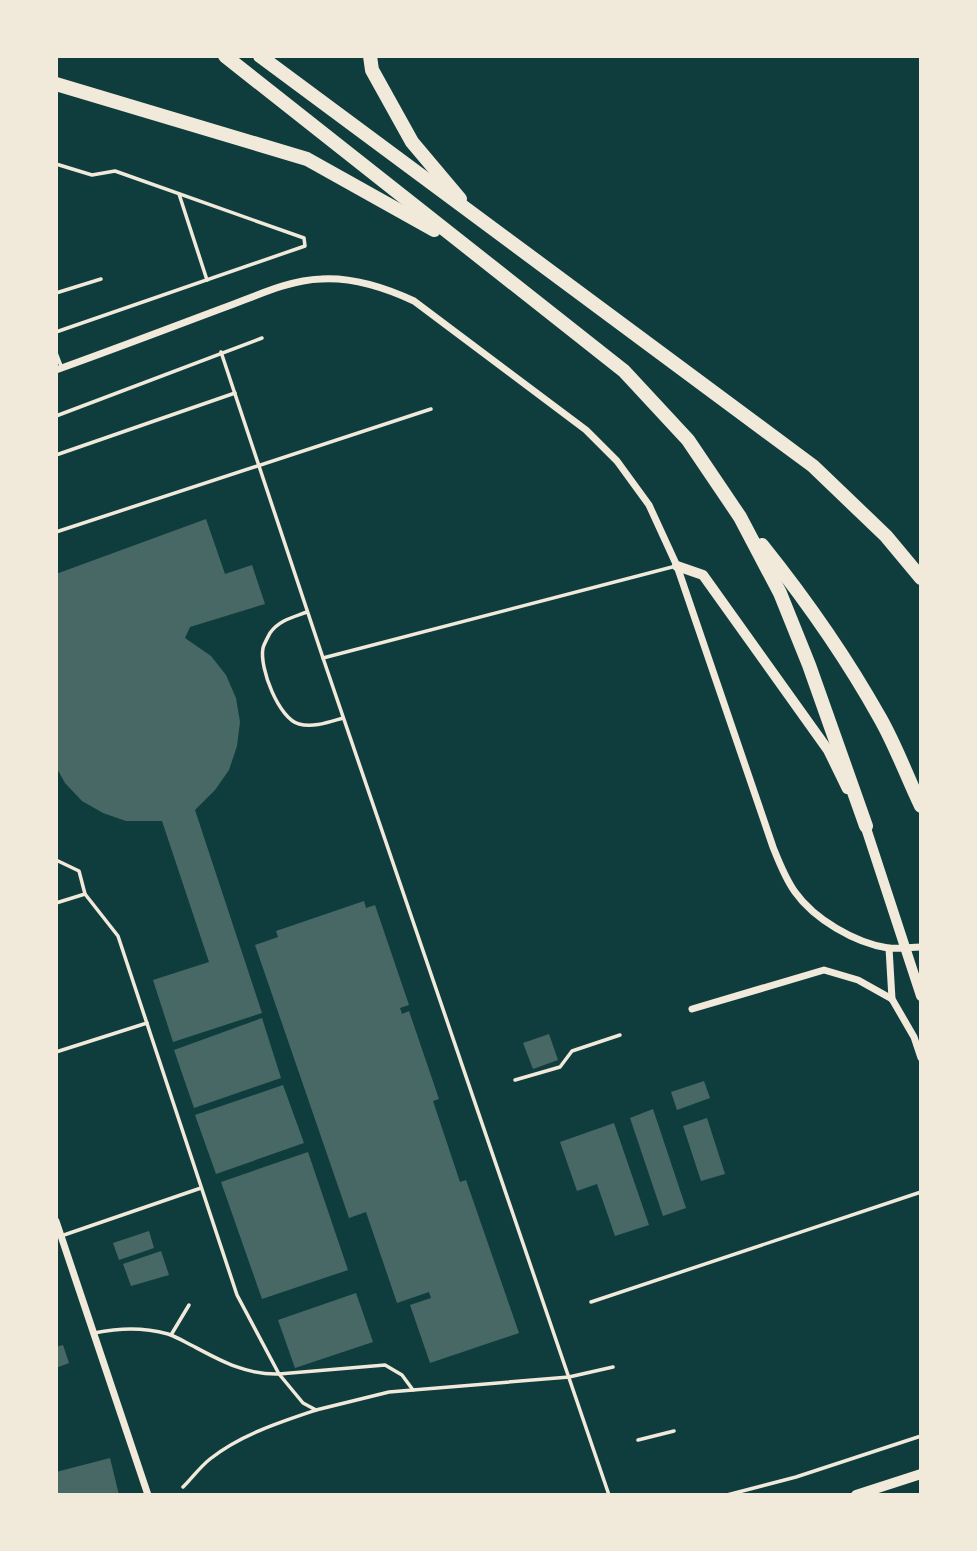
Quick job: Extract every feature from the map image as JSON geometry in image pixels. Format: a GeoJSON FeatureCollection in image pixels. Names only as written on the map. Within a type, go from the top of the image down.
{"type":"FeatureCollection","features":[{"type":"Feature","properties":{"kind":"highway"},"geometry":{"type":"LineString","coordinates":[[225,56],[624,371],[688,440],[740,517],[793,584],[840,652],[881,720],[921,806]]}},
{"type":"Feature","properties":{"kind":"highway"},"geometry":{"type":"LineString","coordinates":[[260,56],[813,466],[886,536],[921,578]]}},
{"type":"Feature","properties":{"kind":"highway"},"geometry":{"type":"LineString","coordinates":[[370,56],[372,70],[412,142],[477,219]]}},
{"type":"Feature","properties":{"kind":"highway"},"geometry":{"type":"LineString","coordinates":[[56,84],[307,159],[475,253]]}},
{"type":"Feature","properties":{"kind":"highway"},"geometry":{"type":"LineString","coordinates":[[740,517],[780,593],[809,665],[866,826]]}},
{"type":"Feature","properties":{"kind":"main road"},"geometry":{"type":"LineString","coordinates":[[677,566],[703,575],[828,750],[866,826],[921,996]]}},
{"type":"Feature","properties":{"kind":"street"},"geometry":{"type":"LineString","coordinates":[[59,369],[264,293],[320,279],[336,279],[393,291],[435,315],[603,446],[649,505],[677,566],[785,875],[796,894],[831,924],[870,943],[889,948],[921,947]]}},
{"type":"Feature","properties":{"kind":"street"},"geometry":{"type":"LineString","coordinates":[[889,948],[892,999],[914,1037],[921,1058]]}},
{"type":"Feature","properties":{"kind":"street"},"geometry":{"type":"LineString","coordinates":[[692,1009],[824,970],[858,980],[892,999]]}},
{"type":"Feature","properties":{"kind":"street"},"geometry":{"type":"LineString","coordinates":[[56,1221],[59,1237],[94,1332],[148,1495]]}},
{"type":"Feature","properties":{"kind":"street"},"geometry":{"type":"LineString","coordinates":[[856,1495],[921,1474]]}},
{"type":"Feature","properties":{"kind":"lane"},"geometry":{"type":"LineString","coordinates":[[56,164],[92,175],[115,171],[304,239],[305,246],[56,332]]}},
{"type":"Feature","properties":{"kind":"lane"},"geometry":{"type":"LineString","coordinates":[[179,194],[207,280]]}},
{"type":"Feature","properties":{"kind":"lane"},"geometry":{"type":"LineString","coordinates":[[56,293],[101,279]]}},
{"type":"Feature","properties":{"kind":"lane"},"geometry":{"type":"LineString","coordinates":[[56,416],[262,338]]}},
{"type":"Feature","properties":{"kind":"lane"},"geometry":{"type":"LineString","coordinates":[[221,352],[307,612],[609,1495]]}},
{"type":"Feature","properties":{"kind":"lane"},"geometry":{"type":"LineString","coordinates":[[56,353],[59,369]]}},
{"type":"Feature","properties":{"kind":"lane"},"geometry":{"type":"LineString","coordinates":[[56,455],[235,393]]}},
{"type":"Feature","properties":{"kind":"lane"},"geometry":{"type":"LineString","coordinates":[[56,533],[431,409]]}},
{"type":"Feature","properties":{"kind":"lane"},"geometry":{"type":"LineString","coordinates":[[323,658],[677,566]]}},
{"type":"Feature","properties":{"kind":"lane"},"geometry":{"type":"LineString","coordinates":[[307,612],[284,620],[270,632],[262,649],[265,670],[280,709],[297,724],[317,725],[343,718]]}},
{"type":"Feature","properties":{"kind":"lane"},"geometry":{"type":"LineString","coordinates":[[56,860],[79,871],[85,894],[118,936],[237,1295],[279,1374],[303,1403],[316,1410]]}},
{"type":"Feature","properties":{"kind":"lane"},"geometry":{"type":"LineString","coordinates":[[56,903],[85,894]]}},
{"type":"Feature","properties":{"kind":"lane"},"geometry":{"type":"LineString","coordinates":[[56,1052],[146,1023]]}},
{"type":"Feature","properties":{"kind":"lane"},"geometry":{"type":"LineString","coordinates":[[515,1080],[560,1067],[572,1051],[620,1035]]}},
{"type":"Feature","properties":{"kind":"lane"},"geometry":{"type":"LineString","coordinates":[[59,1237],[201,1188]]}},
{"type":"Feature","properties":{"kind":"lane"},"geometry":{"type":"LineString","coordinates":[[591,1302],[921,1192]]}},
{"type":"Feature","properties":{"kind":"lane"},"geometry":{"type":"LineString","coordinates":[[171,1335],[190,1305]]}},
{"type":"Feature","properties":{"kind":"lane"},"geometry":{"type":"LineString","coordinates":[[94,1332],[140,1328],[171,1335],[231,1366],[260,1375],[385,1365],[402,1375],[413,1390]]}},
{"type":"Feature","properties":{"kind":"lane"},"geometry":{"type":"LineString","coordinates":[[183,1487],[208,1461],[228,1446],[287,1419],[316,1410],[389,1392],[569,1377],[613,1367]]}},
{"type":"Feature","properties":{"kind":"lane"},"geometry":{"type":"LineString","coordinates":[[638,1440],[674,1431]]}},
{"type":"Feature","properties":{"kind":"lane"},"geometry":{"type":"LineString","coordinates":[[727,1495],[796,1477],[921,1436]]}},
{"type":"Feature","properties":{"kind":"building"},"geometry":{"type":"Polygon","coordinates":[[[206,519],[225,574],[252,565],[265,604],[190,627],[185,638],[211,656],[226,675],[236,698],[240,722],[237,746],[229,770],[215,790],[195,810],[262,1013],[173,1042],[153,980],[209,962],[162,821],[126,821],[103,813],[82,801],[65,783],[56,767],[56,574],[206,519]]]}},
{"type":"Feature","properties":{"kind":"building"},"geometry":{"type":"Polygon","coordinates":[[[364,901],[366,908],[375,905],[409,1005],[400,1008],[402,1014],[409,1011],[439,1099],[433,1101],[460,1182],[466,1180],[519,1333],[430,1363],[410,1305],[431,1298],[429,1292],[397,1303],[366,1212],[349,1218],[255,945],[278,937],[276,931],[364,901]]]}},
{"type":"Feature","properties":{"kind":"building"},"geometry":{"type":"Polygon","coordinates":[[[262,1018],[281,1078],[194,1108],[174,1050],[262,1018]]]}},
{"type":"Feature","properties":{"kind":"building"},"geometry":{"type":"Polygon","coordinates":[[[549,1034],[558,1060],[533,1069],[523,1043],[549,1034]]]}},
{"type":"Feature","properties":{"kind":"building"},"geometry":{"type":"Polygon","coordinates":[[[704,1081],[710,1098],[677,1110],[671,1092],[704,1081]]]}},
{"type":"Feature","properties":{"kind":"building"},"geometry":{"type":"Polygon","coordinates":[[[283,1085],[304,1143],[216,1174],[195,1115],[283,1085]]]}},
{"type":"Feature","properties":{"kind":"building"},"geometry":{"type":"Polygon","coordinates":[[[653,1109],[686,1208],[663,1216],[630,1118],[653,1109]]]}},
{"type":"Feature","properties":{"kind":"building"},"geometry":{"type":"Polygon","coordinates":[[[707,1118],[725,1174],[701,1181],[683,1126],[707,1118]]]}},
{"type":"Feature","properties":{"kind":"building"},"geometry":{"type":"Polygon","coordinates":[[[614,1123],[649,1225],[615,1236],[597,1184],[577,1191],[560,1142],[614,1123]]]}},
{"type":"Feature","properties":{"kind":"building"},"geometry":{"type":"Polygon","coordinates":[[[308,1152],[348,1270],[262,1299],[221,1182],[308,1152]]]}},
{"type":"Feature","properties":{"kind":"building"},"geometry":{"type":"Polygon","coordinates":[[[149,1231],[154,1248],[119,1260],[113,1243],[149,1231]]]}},
{"type":"Feature","properties":{"kind":"building"},"geometry":{"type":"Polygon","coordinates":[[[161,1251],[169,1275],[131,1286],[123,1264],[161,1251]]]}},
{"type":"Feature","properties":{"kind":"building"},"geometry":{"type":"Polygon","coordinates":[[[356,1293],[373,1342],[295,1368],[278,1320],[356,1293]]]}},
{"type":"Feature","properties":{"kind":"building"},"geometry":{"type":"Polygon","coordinates":[[[63,1345],[69,1363],[56,1368],[56,1347],[63,1345]]]}},
{"type":"Feature","properties":{"kind":"building"},"geometry":{"type":"Polygon","coordinates":[[[110,1458],[119,1495],[56,1495],[56,1472],[110,1458]]]}}]}
